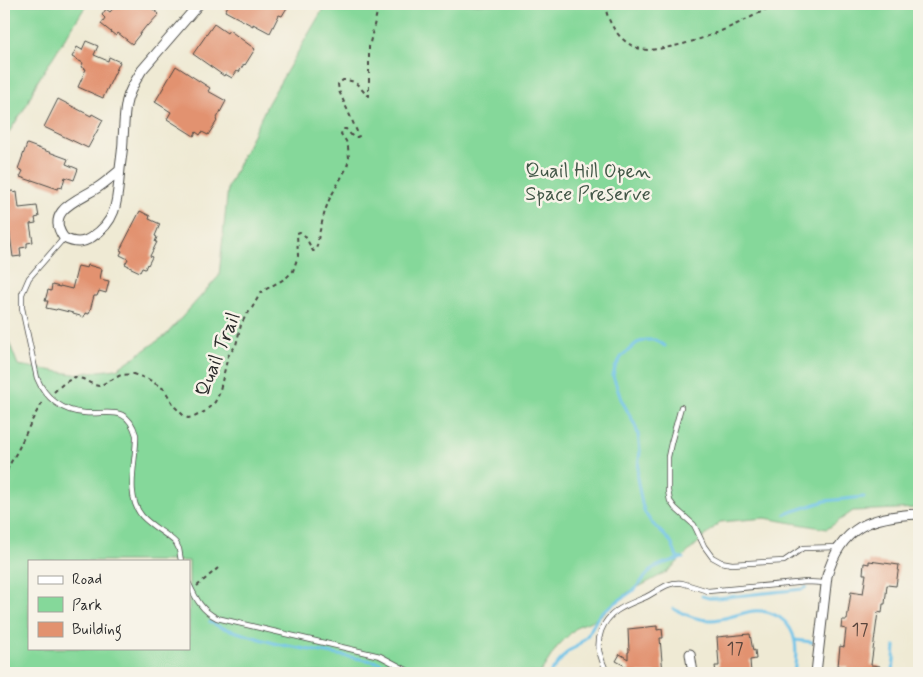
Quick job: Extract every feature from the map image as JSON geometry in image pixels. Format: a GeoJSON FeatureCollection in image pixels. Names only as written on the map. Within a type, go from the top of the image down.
{"type":"FeatureCollection","features":[{"type":"Feature","properties":{"kind":"street"},"geometry":{"type":"LineString","coordinates":[[119,171],[101,186],[67,206],[61,212],[58,228],[64,238],[84,242],[100,232],[110,220],[116,205],[119,188],[119,171],[127,102],[135,82],[142,70],[199,4]]}},
{"type":"Feature","properties":{"kind":"street"},"geometry":{"type":"LineString","coordinates":[[816,673],[826,583],[831,563],[839,547],[860,527],[875,520],[890,516],[919,514]]}},
{"type":"Feature","properties":{"kind":"street"},"geometry":{"type":"LineString","coordinates":[[690,654],[693,673]]}},
{"type":"Feature","properties":{"kind":"lane"},"geometry":{"type":"LineString","coordinates":[[64,238],[28,278],[22,294],[22,308],[39,384],[48,396],[62,407],[75,412],[91,414],[114,412],[130,421],[136,435],[132,491],[135,504],[143,517],[176,543],[181,560]]}},
{"type":"Feature","properties":{"kind":"lane"},"geometry":{"type":"LineString","coordinates":[[681,407],[668,457],[670,501],[681,515],[694,525],[704,546],[712,557],[721,562],[732,564],[784,561],[806,547],[839,547]]}},
{"type":"Feature","properties":{"kind":"lane"},"geometry":{"type":"LineString","coordinates":[[607,673],[598,643],[603,625],[619,609],[646,597],[668,584],[678,582],[708,591],[806,582],[826,583]]}},
{"type":"Feature","properties":{"kind":"lane"},"geometry":{"type":"LineString","coordinates":[[190,586],[201,606],[217,618],[380,656],[412,673]]}},
{"type":"Feature","properties":{"kind":"path","name":"Quail Trail"},"geometry":{"type":"LineString","coordinates":[[4,478],[42,401],[74,377],[99,386],[121,374],[130,374],[148,380],[164,389],[175,407],[184,416],[190,418],[199,415],[213,404],[219,394],[228,356],[236,345],[245,317],[261,292],[286,278],[293,271],[298,252],[297,233],[300,232],[304,236],[313,251],[317,248],[325,211],[346,169],[349,158],[348,147],[341,134],[341,130],[346,129],[357,138],[359,136],[339,91],[338,84],[343,80],[353,81],[369,96],[370,44],[379,4]]}},
{"type":"Feature","properties":{"kind":"path"},"geometry":{"type":"LineString","coordinates":[[605,4],[607,16],[615,31],[632,45],[644,50],[694,41],[732,26],[776,4]]}},
{"type":"Feature","properties":{"kind":"path"},"geometry":{"type":"LineString","coordinates":[[197,586],[218,568]]}},
{"type":"Feature","properties":{"kind":"green space"},"geometry":{"type":"Polygon","coordinates":[[[4,4],[87,4],[37,82],[26,106],[4,140],[4,4]]]}},
{"type":"Feature","properties":{"kind":"green space","name":"Quail Hill Open Space Preserve"},"geometry":{"type":"Polygon","coordinates":[[[326,4],[919,4],[919,508],[853,511],[827,529],[765,518],[720,522],[667,572],[627,593],[597,619],[578,626],[557,647],[540,673],[4,673],[4,329],[18,365],[73,374],[117,369],[166,335],[219,276],[228,187],[268,103],[326,4]]]}},
{"type":"Feature","properties":{"kind":"building"},"geometry":{"type":"Polygon","coordinates":[[[117,4],[146,4],[159,14],[147,25],[132,44],[118,33],[116,36],[101,24],[105,18],[102,15],[106,9],[110,12],[117,4]]]}},
{"type":"Feature","properties":{"kind":"building"},"geometry":{"type":"Polygon","coordinates":[[[229,4],[283,4],[288,6],[282,16],[279,15],[270,33],[225,11],[229,4]]]}},
{"type":"Feature","properties":{"kind":"building"},"geometry":{"type":"Polygon","coordinates":[[[214,24],[227,33],[229,30],[255,49],[245,65],[232,78],[225,74],[224,76],[193,54],[214,24]]]}},
{"type":"Feature","properties":{"kind":"building"},"geometry":{"type":"Polygon","coordinates":[[[86,41],[98,46],[94,55],[108,61],[109,57],[120,62],[103,98],[78,87],[86,69],[81,67],[83,63],[72,57],[77,47],[82,50],[86,41]]]}},
{"type":"Feature","properties":{"kind":"building"},"geometry":{"type":"Polygon","coordinates":[[[176,66],[210,88],[208,91],[226,101],[208,135],[202,132],[200,135],[196,132],[194,136],[167,119],[171,112],[155,102],[176,66]]]}},
{"type":"Feature","properties":{"kind":"building"},"geometry":{"type":"Polygon","coordinates":[[[58,99],[103,120],[88,148],[44,127],[58,99]]]}},
{"type":"Feature","properties":{"kind":"building"},"geometry":{"type":"Polygon","coordinates":[[[27,144],[68,159],[66,164],[78,169],[74,180],[65,177],[62,188],[59,187],[58,189],[20,177],[23,171],[18,169],[27,144]]]}},
{"type":"Feature","properties":{"kind":"building"},"geometry":{"type":"Polygon","coordinates":[[[13,191],[14,193],[17,192],[19,208],[37,206],[39,217],[35,218],[36,223],[30,224],[33,242],[27,243],[27,247],[20,248],[21,256],[13,257],[8,221],[4,221],[4,202],[7,202],[5,192],[13,191]]]}},
{"type":"Feature","properties":{"kind":"building"},"geometry":{"type":"Polygon","coordinates":[[[140,211],[150,216],[149,219],[160,224],[155,236],[157,237],[155,242],[157,242],[150,256],[152,257],[145,269],[142,268],[140,272],[125,264],[128,259],[120,255],[122,251],[120,250],[140,211]]]}},
{"type":"Feature","properties":{"kind":"building"},"geometry":{"type":"Polygon","coordinates":[[[88,265],[102,269],[100,279],[109,281],[106,293],[99,291],[97,296],[94,296],[89,314],[85,313],[84,317],[57,309],[46,308],[48,301],[45,301],[48,290],[51,291],[52,285],[72,289],[78,266],[87,268],[88,265]]]}},
{"type":"Feature","properties":{"kind":"building"},"geometry":{"type":"Polygon","coordinates":[[[869,561],[899,565],[896,586],[887,585],[882,613],[878,612],[871,665],[880,666],[879,673],[846,673],[847,667],[838,666],[840,646],[844,647],[846,629],[841,628],[842,620],[847,620],[851,592],[863,594],[866,574],[863,574],[864,563],[869,564],[869,561]]]}},
{"type":"Feature","properties":{"kind":"building"},"geometry":{"type":"Polygon","coordinates":[[[657,626],[657,630],[662,629],[663,638],[660,638],[663,673],[629,673],[629,668],[616,661],[620,654],[628,659],[628,629],[657,626]]]}},
{"type":"Feature","properties":{"kind":"building"},"geometry":{"type":"Polygon","coordinates":[[[750,634],[756,659],[750,660],[751,673],[716,673],[715,666],[719,666],[717,637],[750,634]]]}},
{"type":"Feature","properties":{"kind":"waterway"},"geometry":{"type":"LineString","coordinates":[[550,673],[568,651],[576,647],[587,636],[602,612],[634,590],[653,568],[683,558],[677,557],[671,542],[651,522],[645,513],[637,478],[640,451],[638,434],[621,399],[613,376],[622,356],[637,343],[655,340],[665,346]]}},
{"type":"Feature","properties":{"kind":"waterway"},"geometry":{"type":"LineString","coordinates":[[785,514],[825,501],[864,497]]}},
{"type":"Feature","properties":{"kind":"waterway"},"geometry":{"type":"LineString","coordinates":[[702,596],[717,598],[803,589],[806,587]]}},
{"type":"Feature","properties":{"kind":"waterway"},"geometry":{"type":"LineString","coordinates":[[674,609],[692,617],[706,620],[722,619],[757,611],[779,617],[790,628],[795,642],[796,658],[794,673]]}},
{"type":"Feature","properties":{"kind":"waterway"},"geometry":{"type":"LineString","coordinates":[[210,622],[220,627],[277,644],[378,662],[402,673]]}},
{"type":"Feature","properties":{"kind":"waterway"},"geometry":{"type":"LineString","coordinates":[[795,640],[812,642]]}},
{"type":"Feature","properties":{"kind":"waterway"},"geometry":{"type":"LineString","coordinates":[[893,673],[895,646]]}}]}
